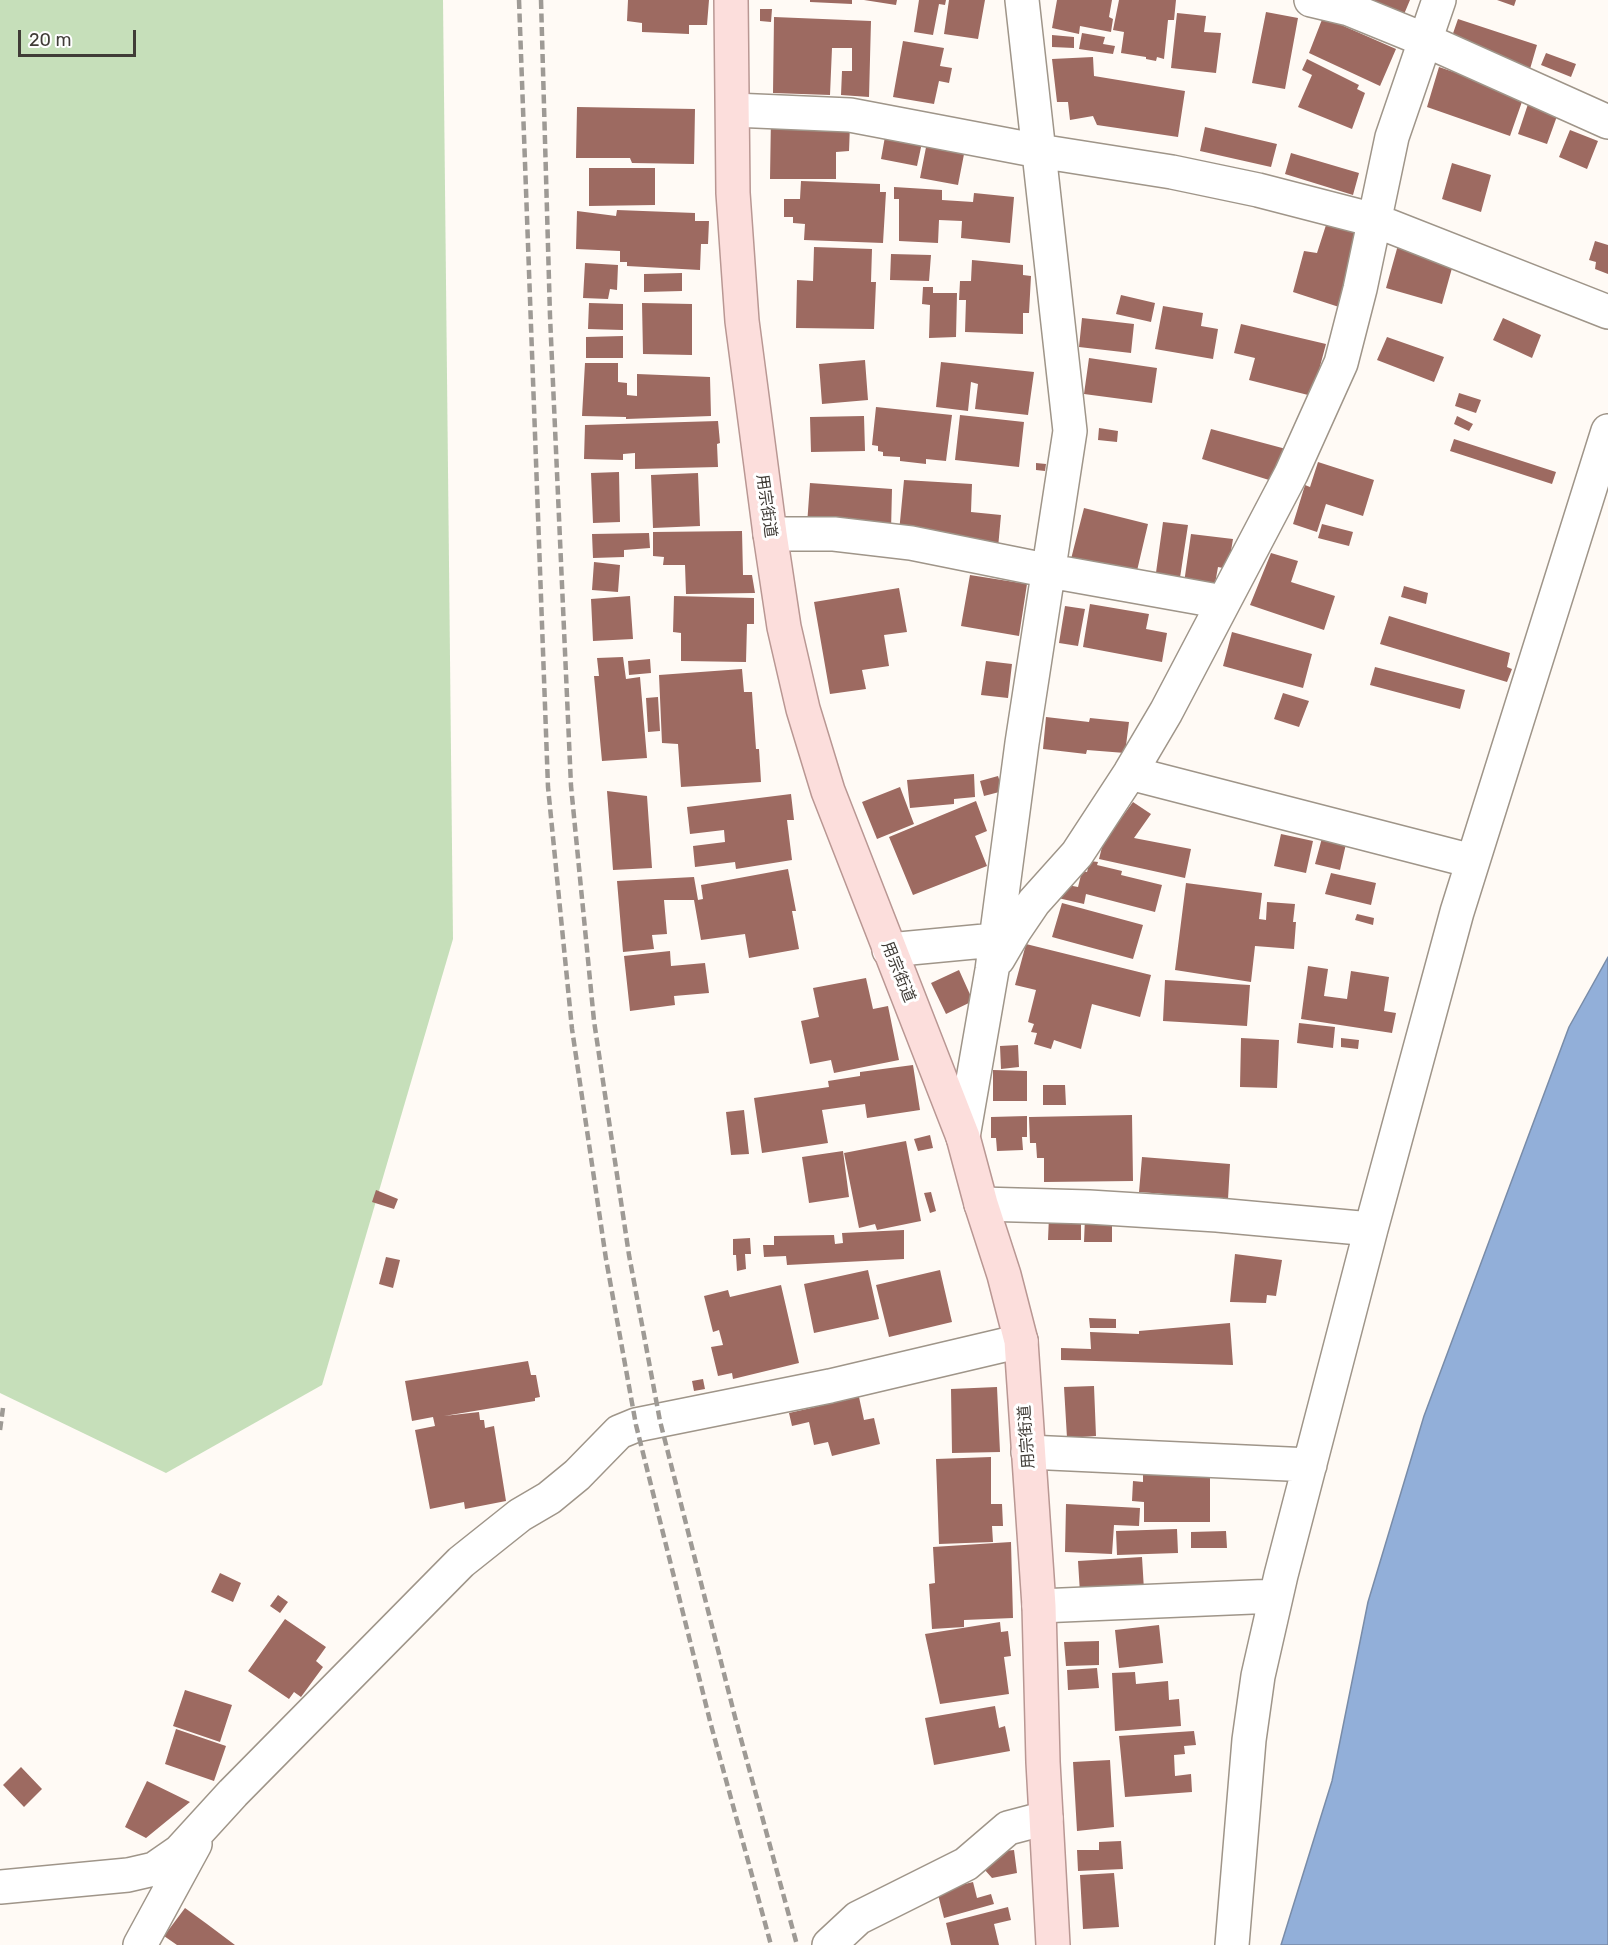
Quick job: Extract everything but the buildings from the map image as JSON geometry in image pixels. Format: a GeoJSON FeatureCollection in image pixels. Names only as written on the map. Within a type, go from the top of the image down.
{"type":"FeatureCollection","features":[{"type":"Feature","properties":{"kind":"main road","name":"用宗街道"},"geometry":{"type":"LineString","coordinates":[[731,0],[733,194],[742,321],[784,627],[803,709],[828,791],[963,1137],[1021,1341],[1039,1606],[1053,1945]]}},
{"type":"Feature","properties":{"kind":"street"},"geometry":{"type":"LineString","coordinates":[[963,1137],[994,955],[1022,743],[1070,431],[1022,0]]}},
{"type":"Feature","properties":{"kind":"street"},"geometry":{"type":"LineString","coordinates":[[1311,0],[1349,9],[1425,40],[1608,122]]}},
{"type":"Feature","properties":{"kind":"street"},"geometry":{"type":"LineString","coordinates":[[994,955],[1034,902],[1077,854],[1130,773],[1166,712],[1291,474],[1341,363],[1360,289],[1392,137],[1439,0]]}},
{"type":"Feature","properties":{"kind":"street"},"geometry":{"type":"LineString","coordinates":[[733,110],[849,115],[1226,183],[1374,220],[1608,312]]}},
{"type":"Feature","properties":{"kind":"street"},"geometry":{"type":"LineString","coordinates":[[1232,1945],[1249,1740],[1258,1676],[1276,1596],[1371,1229],[1472,861],[1608,431]]}},
{"type":"Feature","properties":{"kind":"street"},"geometry":{"type":"LineString","coordinates":[[770,534],[834,534],[910,543],[1222,602]]}},
{"type":"Feature","properties":{"kind":"street"},"geometry":{"type":"LineString","coordinates":[[1130,773],[1472,861]]}},
{"type":"Feature","properties":{"kind":"street"},"geometry":{"type":"LineString","coordinates":[[890,950],[994,955]]}},
{"type":"Feature","properties":{"kind":"street"},"geometry":{"type":"LineString","coordinates":[[981,1204],[1089,1207],[1217,1215],[1371,1229]]}},
{"type":"Feature","properties":{"kind":"street"},"geometry":{"type":"LineString","coordinates":[[0,1887],[128,1875],[154,1869],[180,1851],[233,1793],[461,1562],[520,1515],[549,1498],[577,1475],[619,1432],[636,1425],[830,1386],[1021,1341]]}},
{"type":"Feature","properties":{"kind":"street"},"geometry":{"type":"LineString","coordinates":[[1028,1452],[1310,1465]]}},
{"type":"Feature","properties":{"kind":"street"},"geometry":{"type":"LineString","coordinates":[[1039,1606],[1276,1596]]}},
{"type":"Feature","properties":{"kind":"street"},"geometry":{"type":"LineString","coordinates":[[829,1945],[858,1918],[966,1864],[1008,1828],[1046,1818]]}},
{"type":"Feature","properties":{"kind":"street"},"geometry":{"type":"LineString","coordinates":[[140,1945],[207,1823]]}},
{"type":"Feature","properties":{"kind":"green space"},"geometry":{"type":"Polygon","coordinates":[[[0,0],[443,0],[453,939],[322,1385],[166,1473],[0,1393],[0,0]]]}},
{"type":"Feature","properties":{"kind":"water"},"geometry":{"type":"Polygon","coordinates":[[[1608,957],[1608,1945],[1281,1945],[1332,1781],[1368,1602],[1424,1416],[1569,1027],[1608,957]]]}},
{"type":"Feature","properties":{"kind":"railway"},"geometry":{"type":"LineString","coordinates":[[519,0],[548,787],[572,1029],[606,1259],[636,1425],[711,1725],[771,1945]]}},
{"type":"Feature","properties":{"kind":"railway"},"geometry":{"type":"LineString","coordinates":[[541,0],[550,316],[571,786],[594,1021],[629,1255],[660,1421],[735,1717],[797,1945]]}},
{"type":"Feature","properties":{"kind":"railway"},"geometry":{"type":"LineString","coordinates":[[0,1430],[3,1408]]}}]}
